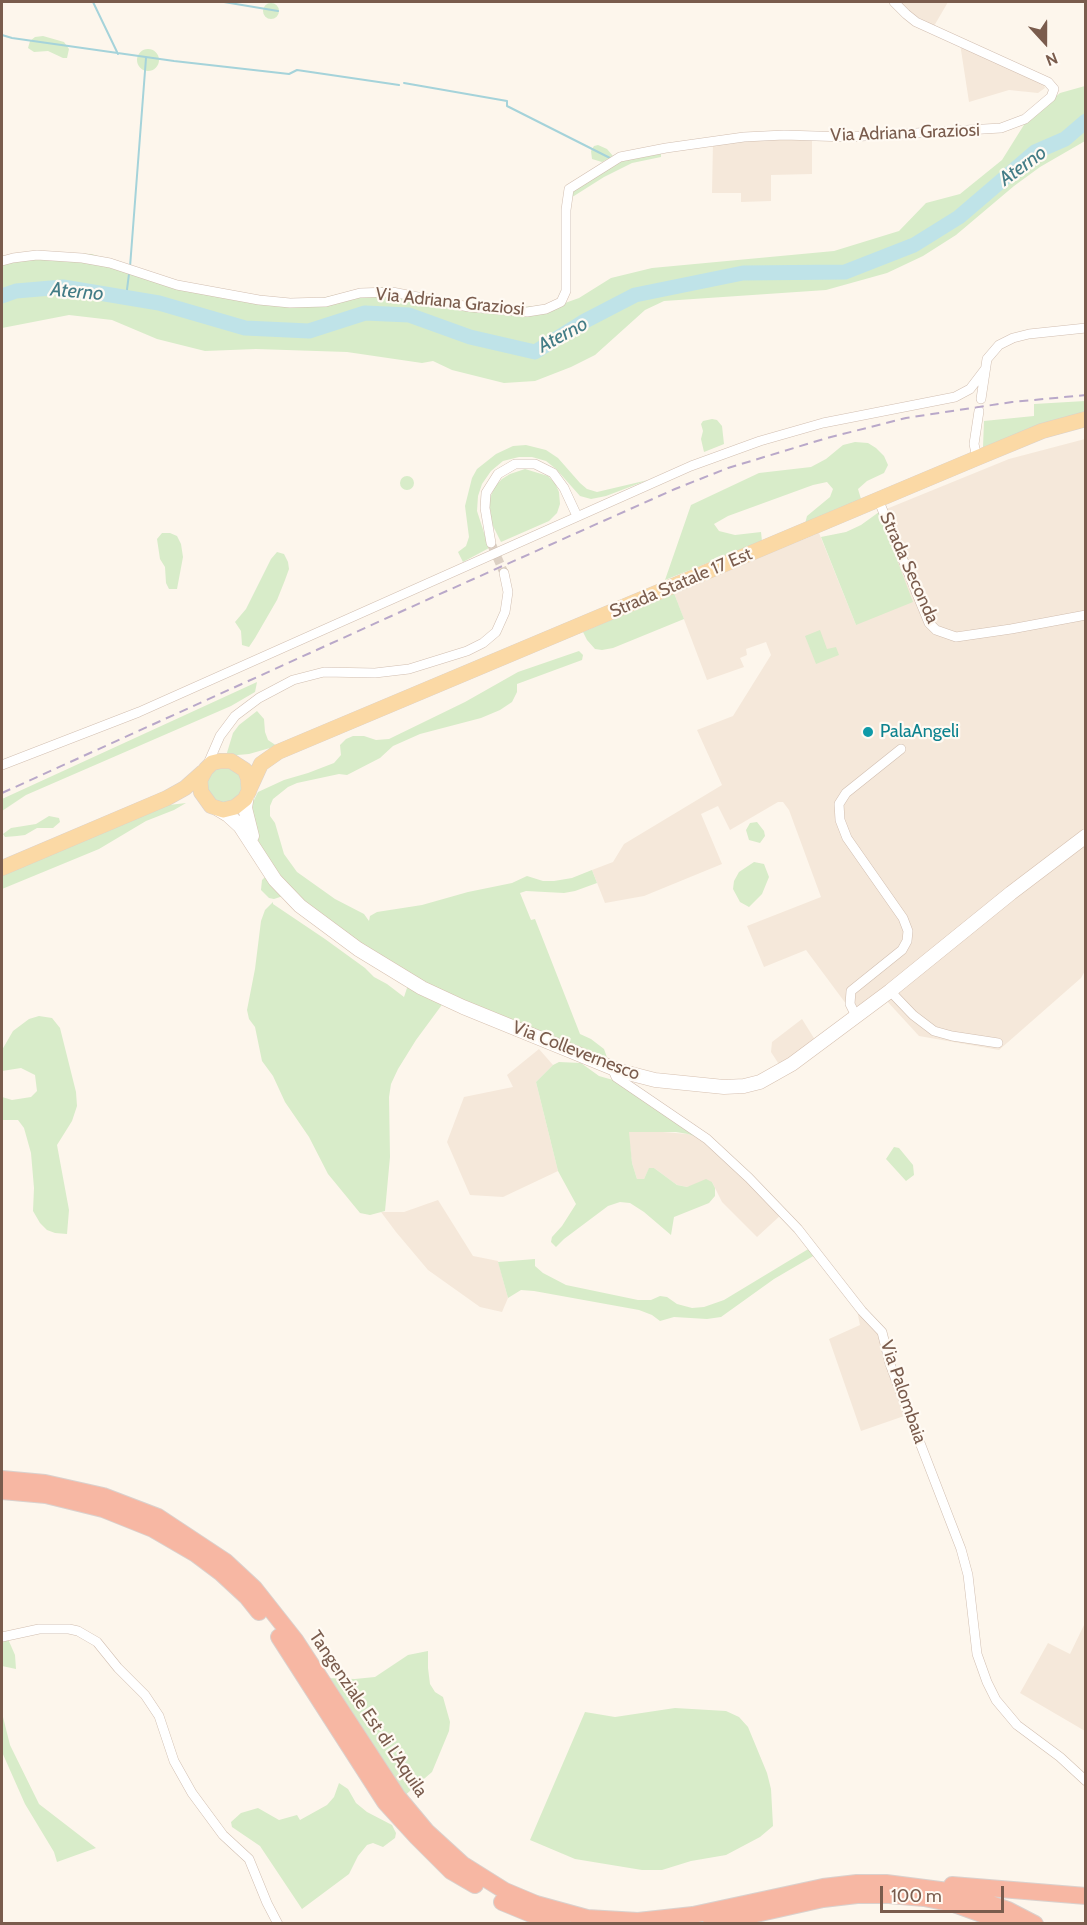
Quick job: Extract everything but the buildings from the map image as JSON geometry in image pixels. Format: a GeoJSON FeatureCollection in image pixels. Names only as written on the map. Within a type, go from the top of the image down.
{"type":"FeatureCollection","features":[{"type":"Feature","properties":{"kind":"highway","name":"Tangenziale Est di L'Aquila"},"geometry":{"type":"LineString","coordinates":[[2,1479],[45,1483],[103,1496],[158,1517],[226,1562],[254,1588],[296,1640],[396,1796],[427,1832],[462,1864],[505,1892],[536,1904],[587,1918],[638,1921],[693,1915],[823,1887],[856,1883],[899,1884],[948,1891],[977,1899],[1035,1923]]}},
{"type":"Feature","properties":{"kind":"highway","name":"Tangenziale Est di L'Aquila"},"geometry":{"type":"LineString","coordinates":[[2,1491],[46,1495],[103,1509],[153,1529],[196,1554],[220,1572],[247,1597],[285,1644],[386,1802],[417,1838],[451,1871],[497,1900],[531,1914],[562,1923]]}},
{"type":"Feature","properties":{"kind":"highway"},"geometry":{"type":"LineString","coordinates":[[899,1884],[987,1886],[1086,1896]]}},
{"type":"Feature","properties":{"kind":"highway"},"geometry":{"type":"LineString","coordinates":[[711,1923],[824,1899],[889,1894],[954,1904],[1009,1923]]}},
{"type":"Feature","properties":{"kind":"main road","name":"Strada Statale 17 Est"},"geometry":{"type":"LineString","coordinates":[[225,760],[278,752],[1042,431],[1086,419]]}},
{"type":"Feature","properties":{"kind":"main road","name":"Strada Statale 17 Est"},"geometry":{"type":"LineString","coordinates":[[248,793],[261,764],[278,752]]}},
{"type":"Feature","properties":{"kind":"main road"},"geometry":{"type":"LineString","coordinates":[[2,868],[158,802],[184,788],[212,763],[225,760],[238,764],[248,778],[248,793],[235,807],[227,810],[185,799],[158,802]]}},
{"type":"Feature","properties":{"kind":"main road"},"geometry":{"type":"LineString","coordinates":[[205,770],[200,788],[202,796],[214,807]]}},
{"type":"Feature","properties":{"kind":"street","name":"Via Adriana Graziosi"},"geometry":{"type":"LineString","coordinates":[[2,261],[37,255],[82,258],[110,263],[198,290],[290,303],[326,302],[360,293],[392,292],[469,307],[527,312],[546,309],[561,302],[566,291],[566,210],[569,189],[620,157],[744,137],[784,135],[848,137],[1001,128],[1024,119],[1052,97],[1054,89],[1048,82],[916,22],[894,2]]}},
{"type":"Feature","properties":{"kind":"street"},"geometry":{"type":"LineString","coordinates":[[981,399],[987,364],[999,345],[1013,338],[1042,332],[1086,328]]}},
{"type":"Feature","properties":{"kind":"street"},"geometry":{"type":"LineString","coordinates":[[2,765],[139,712],[691,466],[775,437],[871,412],[955,397],[970,389],[980,364],[987,364]]}},
{"type":"Feature","properties":{"kind":"street"},"geometry":{"type":"LineString","coordinates":[[977,458],[974,444],[979,411]]}},
{"type":"Feature","properties":{"kind":"street"},"geometry":{"type":"LineString","coordinates":[[491,543],[485,508],[486,493],[491,481],[498,474],[515,464],[535,464],[554,473],[578,516]]}},
{"type":"Feature","properties":{"kind":"street","name":"Strada Seconda"},"geometry":{"type":"LineString","coordinates":[[878,499],[929,623],[936,630],[956,637],[1086,615]]}},
{"type":"Feature","properties":{"kind":"street"},"geometry":{"type":"LineString","coordinates":[[205,770],[219,739],[230,722],[259,698],[292,680],[324,672],[375,673],[409,669],[458,654],[483,643],[496,632],[505,612],[508,592],[504,573]]}},
{"type":"Feature","properties":{"kind":"street"},"geometry":{"type":"LineString","coordinates":[[219,739],[218,754],[221,759],[225,760]]}},
{"type":"Feature","properties":{"kind":"street"},"geometry":{"type":"LineString","coordinates":[[856,1016],[849,1001],[851,991],[902,950],[908,938],[908,931],[902,916],[847,838],[841,823],[839,804],[846,793],[901,749]]}},
{"type":"Feature","properties":{"kind":"street","name":"Via Collevernesco"},"geometry":{"type":"LineString","coordinates":[[248,793],[245,804],[247,818],[258,852]]}},
{"type":"Feature","properties":{"kind":"street","name":"Via Collevernesco"},"geometry":{"type":"LineString","coordinates":[[214,807],[235,821],[278,884],[300,906],[395,972],[449,1001],[612,1068],[648,1079],[724,1087],[750,1085],[767,1079],[786,1068],[890,991],[1011,893],[1086,836]]}},
{"type":"Feature","properties":{"kind":"street"},"geometry":{"type":"LineString","coordinates":[[890,991],[917,1020],[938,1032],[999,1043]]}},
{"type":"Feature","properties":{"kind":"street","name":"Via Palombaia"},"geometry":{"type":"LineString","coordinates":[[612,1068],[614,1076],[700,1134],[736,1165],[792,1222],[862,1311],[882,1332],[890,1364],[962,1549],[968,1575],[977,1654],[987,1682],[996,1700],[1017,1725],[1060,1757],[1086,1781]]}},
{"type":"Feature","properties":{"kind":"street"},"geometry":{"type":"LineString","coordinates":[[2,1637],[39,1629],[69,1629],[78,1631],[97,1642],[118,1668],[145,1695],[159,1716],[174,1761],[192,1793],[223,1834],[249,1859],[267,1904],[278,1923]]}},
{"type":"Feature","properties":{"kind":"shaded area"},"geometry":{"type":"Polygon","coordinates":[[[900,2],[948,2],[934,26],[910,13],[900,2]]]}},
{"type":"Feature","properties":{"kind":"shaded area"},"geometry":{"type":"Polygon","coordinates":[[[959,37],[1042,76],[1045,88],[1038,93],[1009,90],[969,102],[959,37]]]}},
{"type":"Feature","properties":{"kind":"shaded area"},"geometry":{"type":"Polygon","coordinates":[[[756,138],[812,139],[812,174],[771,175],[771,201],[741,202],[741,193],[712,193],[713,142],[756,138]]]}},
{"type":"Feature","properties":{"kind":"shaded area"},"geometry":{"type":"Polygon","coordinates":[[[1085,439],[1086,969],[1081,978],[999,1050],[919,1036],[886,1000],[858,1020],[806,950],[764,967],[747,926],[821,897],[789,810],[783,802],[778,802],[730,830],[718,806],[701,814],[722,864],[644,896],[605,903],[592,870],[613,862],[624,844],[722,785],[697,730],[733,716],[771,655],[766,642],[746,649],[747,655],[740,658],[744,667],[707,680],[674,593],[819,533],[856,625],[879,512],[1009,459],[1085,439]]]}},
{"type":"Feature","properties":{"kind":"shaded area"},"geometry":{"type":"Polygon","coordinates":[[[802,1019],[817,1043],[782,1069],[771,1052],[772,1042],[802,1019]]]}},
{"type":"Feature","properties":{"kind":"shaded area"},"geometry":{"type":"Polygon","coordinates":[[[539,1049],[553,1065],[536,1082],[558,1171],[503,1197],[470,1195],[447,1142],[464,1097],[513,1087],[507,1075],[539,1049]]]}},
{"type":"Feature","properties":{"kind":"shaded area"},"geometry":{"type":"Polygon","coordinates":[[[628,1132],[688,1134],[702,1139],[782,1214],[757,1237],[722,1202],[712,1182],[687,1187],[677,1185],[654,1168],[649,1169],[644,1179],[637,1179],[632,1163],[628,1132]]]}},
{"type":"Feature","properties":{"kind":"shaded area"},"geometry":{"type":"Polygon","coordinates":[[[438,1200],[473,1256],[498,1261],[508,1298],[502,1312],[480,1307],[428,1270],[381,1212],[404,1212],[438,1200]]]}},
{"type":"Feature","properties":{"kind":"shaded area"},"geometry":{"type":"Polygon","coordinates":[[[857,1310],[880,1331],[907,1415],[861,1431],[829,1339],[860,1325],[857,1310]]]}},
{"type":"Feature","properties":{"kind":"shaded area"},"geometry":{"type":"Polygon","coordinates":[[[1085,1623],[1085,1731],[1020,1693],[1048,1643],[1070,1654],[1085,1623]]]}},
{"type":"Feature","properties":{"kind":"green space"},"geometry":{"type":"Polygon","coordinates":[[[271,3],[279,11],[271,19],[263,11],[271,3]]]}},
{"type":"Feature","properties":{"kind":"green space"},"geometry":{"type":"Polygon","coordinates":[[[43,36],[64,42],[69,49],[67,58],[48,51],[34,52],[28,48],[30,41],[35,37],[43,36]]]}},
{"type":"Feature","properties":{"kind":"green space"},"geometry":{"type":"Polygon","coordinates":[[[148,49],[156,52],[159,60],[156,68],[148,71],[140,68],[137,60],[140,52],[148,49]]]}},
{"type":"Feature","properties":{"kind":"green space"},"geometry":{"type":"Polygon","coordinates":[[[1085,86],[1085,141],[1040,167],[956,235],[923,256],[887,273],[826,290],[664,301],[645,310],[595,355],[535,381],[504,383],[452,370],[433,361],[422,363],[347,352],[256,349],[205,351],[157,339],[112,320],[69,315],[2,328],[2,256],[13,254],[37,252],[92,254],[172,281],[258,297],[322,298],[355,290],[386,287],[468,302],[523,307],[565,303],[579,298],[611,278],[652,268],[834,251],[899,231],[926,203],[960,194],[1002,160],[1027,120],[1060,93],[1085,86]]]}},
{"type":"Feature","properties":{"kind":"green space"},"geometry":{"type":"Polygon","coordinates":[[[598,145],[607,149],[613,156],[602,162],[592,159],[591,151],[594,146],[598,145]]]}},
{"type":"Feature","properties":{"kind":"green space"},"geometry":{"type":"Polygon","coordinates":[[[661,152],[661,157],[632,163],[604,177],[566,201],[567,192],[625,158],[661,152]]]}},
{"type":"Feature","properties":{"kind":"green space"},"geometry":{"type":"Polygon","coordinates":[[[1085,401],[1085,417],[991,448],[983,447],[984,421],[1034,416],[1034,404],[1085,401]]]}},
{"type":"Feature","properties":{"kind":"green space"},"geometry":{"type":"Polygon","coordinates":[[[717,420],[722,426],[724,444],[704,452],[701,424],[703,421],[717,420]]]}},
{"type":"Feature","properties":{"kind":"green space"},"geometry":{"type":"Polygon","coordinates":[[[855,442],[868,443],[876,448],[884,456],[888,465],[884,473],[867,481],[858,489],[861,499],[805,524],[807,516],[830,497],[833,489],[827,482],[728,516],[714,524],[719,531],[735,535],[761,532],[762,541],[665,580],[691,505],[759,473],[811,467],[826,459],[843,445],[855,442]]]}},
{"type":"Feature","properties":{"kind":"green space"},"geometry":{"type":"Polygon","coordinates":[[[526,445],[546,450],[558,458],[587,489],[597,492],[648,480],[606,496],[591,499],[580,496],[546,461],[532,457],[519,457],[503,461],[491,471],[482,484],[478,496],[477,511],[489,548],[463,562],[458,552],[466,546],[469,537],[465,506],[472,478],[477,469],[496,454],[513,446],[526,445]]]}},
{"type":"Feature","properties":{"kind":"green space"},"geometry":{"type":"Polygon","coordinates":[[[525,469],[548,476],[555,483],[559,492],[560,504],[557,513],[549,521],[501,542],[492,524],[490,498],[495,486],[502,479],[525,469]]]}},
{"type":"Feature","properties":{"kind":"green space"},"geometry":{"type":"Polygon","coordinates":[[[404,476],[410,476],[414,483],[410,490],[404,490],[400,486],[400,480],[404,476]]]}},
{"type":"Feature","properties":{"kind":"green space"},"geometry":{"type":"Polygon","coordinates":[[[879,512],[913,602],[856,625],[821,537],[846,532],[879,512]]]}},
{"type":"Feature","properties":{"kind":"green space"},"geometry":{"type":"Polygon","coordinates":[[[162,533],[177,536],[181,544],[183,557],[177,589],[169,589],[166,583],[165,567],[160,559],[157,539],[162,533]]]}},
{"type":"Feature","properties":{"kind":"green space"},"geometry":{"type":"Polygon","coordinates":[[[277,552],[284,554],[288,562],[289,569],[285,580],[277,600],[255,638],[249,647],[242,645],[241,631],[235,622],[246,609],[271,559],[277,552]]]}},
{"type":"Feature","properties":{"kind":"green space"},"geometry":{"type":"Polygon","coordinates":[[[674,593],[684,619],[613,648],[602,650],[595,649],[583,632],[674,593]]]}},
{"type":"Feature","properties":{"kind":"green space"},"geometry":{"type":"Polygon","coordinates":[[[820,630],[827,649],[836,647],[839,655],[816,664],[805,636],[820,630]]]}},
{"type":"Feature","properties":{"kind":"green space"},"geometry":{"type":"Polygon","coordinates":[[[579,651],[583,655],[582,660],[517,684],[517,692],[512,702],[500,710],[481,718],[420,734],[393,746],[380,758],[347,775],[339,774],[288,787],[273,799],[270,816],[275,823],[284,854],[297,872],[335,899],[364,914],[369,921],[370,916],[377,912],[422,905],[512,883],[527,876],[543,881],[554,881],[572,878],[592,870],[597,883],[575,891],[520,893],[531,920],[535,919],[580,1034],[604,1049],[609,1063],[451,997],[383,959],[293,893],[262,850],[256,836],[252,804],[258,792],[284,780],[334,763],[341,755],[340,745],[346,739],[353,736],[364,736],[376,740],[389,739],[465,702],[518,672],[579,651]]]}},
{"type":"Feature","properties":{"kind":"green space"},"geometry":{"type":"Polygon","coordinates":[[[257,682],[255,692],[231,706],[26,795],[2,811],[2,799],[257,682]]]}},
{"type":"Feature","properties":{"kind":"green space"},"geometry":{"type":"Polygon","coordinates":[[[257,711],[264,719],[268,740],[277,746],[249,754],[226,756],[233,733],[239,725],[257,711]]]}},
{"type":"Feature","properties":{"kind":"green space"},"geometry":{"type":"Polygon","coordinates":[[[223,766],[240,774],[242,794],[229,804],[219,804],[205,790],[208,774],[223,766]]]}},
{"type":"Feature","properties":{"kind":"green space"},"geometry":{"type":"Polygon","coordinates":[[[186,803],[146,821],[99,849],[2,889],[2,874],[169,805],[186,803]]]}},
{"type":"Feature","properties":{"kind":"green space"},"geometry":{"type":"Polygon","coordinates":[[[49,816],[59,818],[60,822],[53,828],[37,828],[25,835],[17,836],[5,837],[3,834],[11,828],[36,824],[49,816]]]}},
{"type":"Feature","properties":{"kind":"green space"},"geometry":{"type":"Polygon","coordinates":[[[757,822],[765,836],[760,843],[749,840],[746,830],[750,823],[757,822]]]}},
{"type":"Feature","properties":{"kind":"green space"},"geometry":{"type":"Polygon","coordinates":[[[754,862],[764,864],[769,877],[762,894],[749,907],[740,902],[733,889],[739,872],[754,862]]]}},
{"type":"Feature","properties":{"kind":"green space"},"geometry":{"type":"Polygon","coordinates":[[[267,875],[283,896],[269,898],[261,890],[262,880],[267,875]]]}},
{"type":"Feature","properties":{"kind":"green space"},"geometry":{"type":"Polygon","coordinates":[[[273,902],[404,997],[409,982],[444,1002],[416,1040],[391,1084],[389,1097],[390,1157],[385,1211],[370,1215],[360,1213],[328,1174],[309,1137],[285,1102],[273,1076],[262,1061],[255,1027],[249,1019],[247,1010],[261,921],[265,910],[273,902]]]}},
{"type":"Feature","properties":{"kind":"green space"},"geometry":{"type":"Polygon","coordinates":[[[39,1016],[52,1018],[60,1028],[76,1092],[77,1106],[72,1121],[57,1145],[69,1210],[67,1234],[47,1230],[33,1211],[31,1153],[24,1128],[18,1120],[2,1120],[2,1097],[12,1100],[31,1097],[37,1091],[35,1075],[21,1068],[2,1071],[2,1050],[13,1031],[29,1019],[39,1016]]]}},
{"type":"Feature","properties":{"kind":"green space"},"geometry":{"type":"Polygon","coordinates":[[[559,1062],[581,1063],[599,1076],[613,1080],[702,1139],[676,1132],[629,1132],[632,1163],[637,1179],[644,1179],[649,1168],[654,1168],[677,1185],[687,1187],[706,1179],[712,1182],[715,1188],[715,1196],[709,1203],[674,1217],[671,1235],[644,1212],[630,1203],[620,1202],[608,1206],[556,1247],[551,1242],[552,1237],[576,1204],[558,1171],[536,1082],[559,1062]]]}},
{"type":"Feature","properties":{"kind":"green space"},"geometry":{"type":"Polygon","coordinates":[[[894,1147],[899,1148],[913,1165],[914,1175],[906,1181],[886,1159],[894,1147]]]}},
{"type":"Feature","properties":{"kind":"green space"},"geometry":{"type":"Polygon","coordinates":[[[810,1248],[815,1255],[774,1279],[721,1317],[707,1319],[674,1317],[660,1321],[639,1310],[534,1291],[521,1290],[508,1298],[498,1262],[535,1259],[535,1266],[543,1273],[566,1285],[638,1300],[667,1297],[677,1304],[692,1308],[704,1307],[724,1300],[810,1248]]]}},
{"type":"Feature","properties":{"kind":"green space"},"geometry":{"type":"Polygon","coordinates":[[[8,1639],[15,1655],[16,1669],[2,1666],[2,1640],[8,1639]]]}},
{"type":"Feature","properties":{"kind":"green space"},"geometry":{"type":"Polygon","coordinates":[[[428,1651],[430,1684],[435,1692],[443,1697],[450,1722],[449,1731],[432,1772],[403,1797],[326,1678],[375,1677],[408,1655],[428,1651]]]}},
{"type":"Feature","properties":{"kind":"green space"},"geometry":{"type":"Polygon","coordinates":[[[675,1708],[726,1711],[739,1717],[748,1727],[767,1773],[771,1789],[773,1826],[760,1837],[726,1855],[691,1861],[662,1870],[642,1870],[575,1859],[530,1840],[585,1712],[615,1717],[675,1708]]]}},
{"type":"Feature","properties":{"kind":"green space"},"geometry":{"type":"Polygon","coordinates":[[[2,1713],[10,1745],[39,1804],[96,1848],[57,1862],[54,1852],[25,1804],[2,1752],[2,1713]]]}},
{"type":"Feature","properties":{"kind":"green space"},"geometry":{"type":"Polygon","coordinates":[[[339,1783],[348,1789],[356,1803],[367,1812],[392,1825],[396,1833],[395,1838],[383,1847],[373,1843],[367,1845],[358,1856],[349,1874],[302,1909],[260,1846],[232,1827],[231,1822],[241,1813],[258,1808],[279,1820],[297,1815],[300,1820],[327,1805],[334,1797],[339,1783]]]}},
{"type":"Feature","properties":{"kind":"waterway"},"geometry":{"type":"LineString","coordinates":[[93,2],[118,54]]}},
{"type":"Feature","properties":{"kind":"waterway"},"geometry":{"type":"LineString","coordinates":[[224,2],[278,11]]}},
{"type":"Feature","properties":{"kind":"waterway"},"geometry":{"type":"LineString","coordinates":[[2,35],[174,61],[289,74],[297,70],[399,85]]}},
{"type":"Feature","properties":{"kind":"waterway"},"geometry":{"type":"LineString","coordinates":[[130,267],[146,58]]}},
{"type":"Feature","properties":{"kind":"waterway"},"geometry":{"type":"LineString","coordinates":[[404,83],[507,101],[507,106],[610,158]]}},
{"type":"Feature","properties":{"kind":"waterway","name":"Aterno"},"geometry":{"type":"LineString","coordinates":[[2,296],[16,291],[63,287],[159,303],[245,328],[309,331],[365,313],[409,315],[470,337],[535,352],[583,322],[635,295],[743,273],[845,272],[914,245],[959,217],[1035,152],[1065,139],[1086,121]]}},
{"type":"Feature","properties":{"kind":"waterway"},"geometry":{"type":"LineString","coordinates":[[126,297],[129,274]]}},
{"type":"Feature","properties":{"kind":"tunnel"},"geometry":{"type":"LineString","coordinates":[[491,543],[504,573]]}},
{"type":"Feature","properties":{"kind":"railway"},"geometry":{"type":"LineString","coordinates":[[2,793],[431,598],[675,489],[728,468],[827,438],[906,418],[1012,402],[1086,395]]}},
{"type":"Feature","properties":{"kind":"place","name":"PalaAngeli"},"geometry":{"type":"Point","coordinates":[868,732]}}]}
